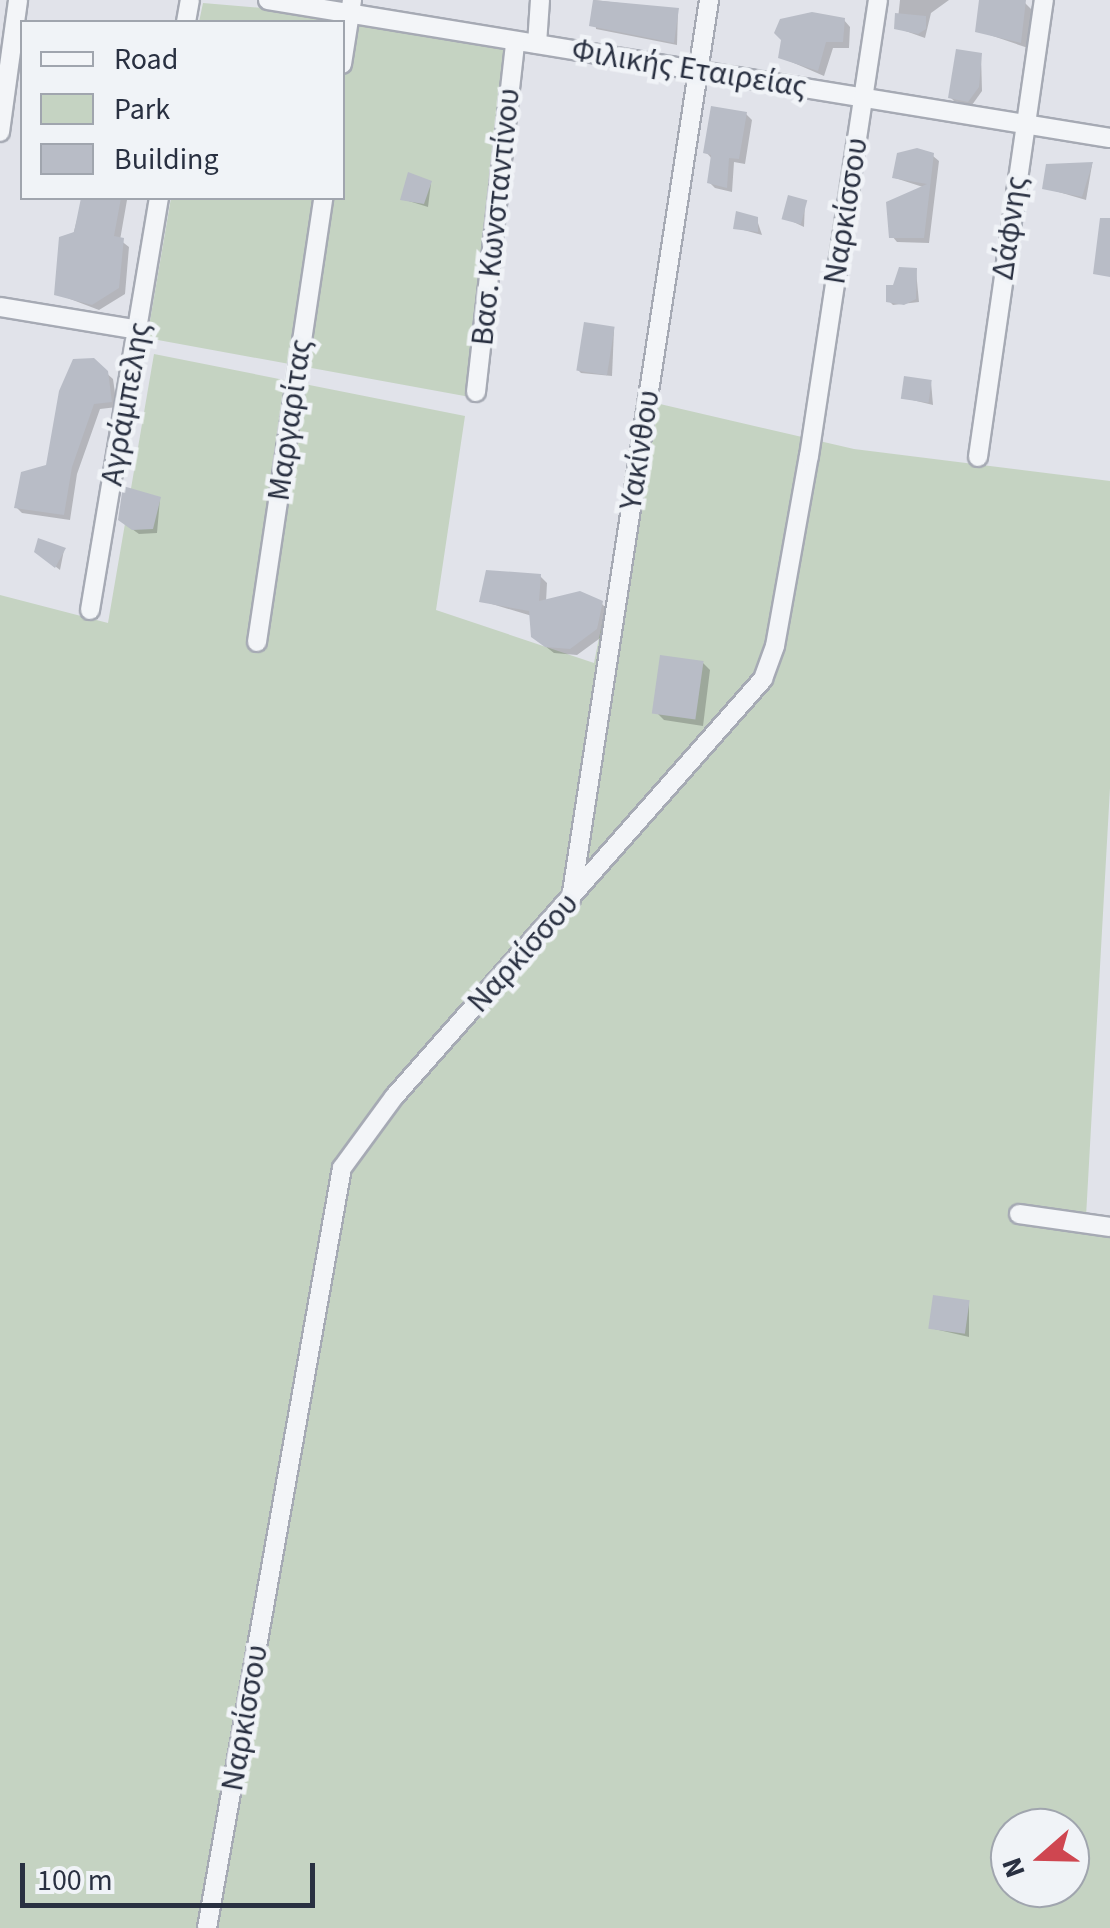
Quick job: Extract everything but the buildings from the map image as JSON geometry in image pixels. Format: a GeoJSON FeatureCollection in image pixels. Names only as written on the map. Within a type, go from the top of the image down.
{"type":"FeatureCollection","features":[{"type":"Feature","properties":{"kind":"street"},"geometry":{"type":"LineString","coordinates":[[0,132],[18,0]]}},
{"type":"Feature","properties":{"kind":"street","name":"Φιλικής Εταιρείας"},"geometry":{"type":"LineString","coordinates":[[268,0],[351,6],[515,42],[1110,138]]}},
{"type":"Feature","properties":{"kind":"street","name":"Βασ. Κωνσταντίνου"},"geometry":{"type":"LineString","coordinates":[[537,44],[540,0]]}},
{"type":"Feature","properties":{"kind":"street","name":"Υακίνθου"},"geometry":{"type":"LineString","coordinates":[[570,900],[709,0]]}},
{"type":"Feature","properties":{"kind":"street","name":"Ναρκίσσου"},"geometry":{"type":"LineString","coordinates":[[207,1928],[342,1168],[394,1097],[746,704],[776,646],[878,0]]}},
{"type":"Feature","properties":{"kind":"street","name":"Δάφνης"},"geometry":{"type":"LineString","coordinates":[[978,456],[1044,0]]}},
{"type":"Feature","properties":{"kind":"street"},"geometry":{"type":"LineString","coordinates":[[345,45],[351,6]]}},
{"type":"Feature","properties":{"kind":"street","name":"Βασ. Κωνσταντίνου"},"geometry":{"type":"LineString","coordinates":[[476,392],[515,42]]}},
{"type":"Feature","properties":{"kind":"street","name":"Αγράμπελης"},"geometry":{"type":"LineString","coordinates":[[90,610],[160,200]]}},
{"type":"Feature","properties":{"kind":"street","name":"Μαργαρίτας"},"geometry":{"type":"LineString","coordinates":[[258,642],[323,200]]}},
{"type":"Feature","properties":{"kind":"street"},"geometry":{"type":"LineString","coordinates":[[0,307],[139,330]]}},
{"type":"Feature","properties":{"kind":"street"},"geometry":{"type":"LineString","coordinates":[[1019,1214],[1110,1227]]}},
{"type":"Feature","properties":{"kind":"green space"},"geometry":{"type":"Polygon","coordinates":[[[203,3],[381,18],[508,49],[470,397],[147,338],[171,200],[345,200],[345,20],[199,20],[203,3]]]}},
{"type":"Feature","properties":{"kind":"green space"},"geometry":{"type":"Polygon","coordinates":[[[154,354],[465,416],[436,610],[594,663],[647,401],[854,449],[1110,481],[1110,788],[1086,1217],[1110,1223],[1110,1928],[0,1928],[0,595],[108,623],[154,354]]]}}]}
